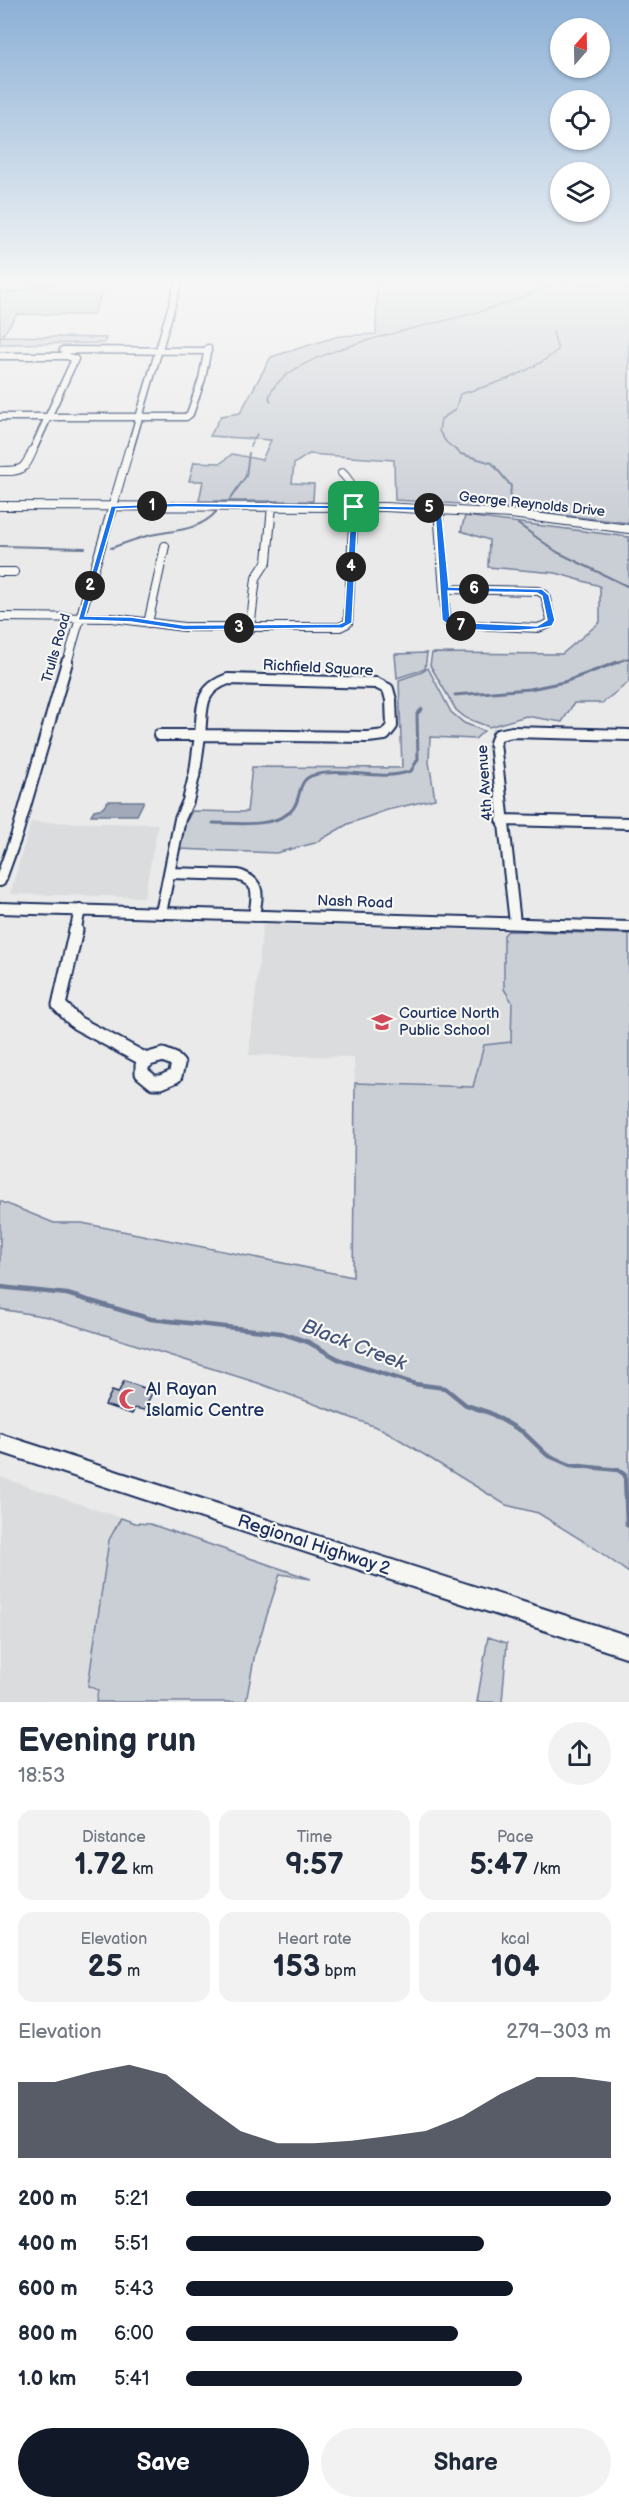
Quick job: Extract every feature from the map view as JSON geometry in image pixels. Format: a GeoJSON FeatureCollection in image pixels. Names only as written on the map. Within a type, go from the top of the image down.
{"type":"FeatureCollection","features":[{"type":"Feature","properties":{"kind":"main road","name":"Regional Highway 2"},"geometry":{"type":"LineString","coordinates":[[0,1443],[629,1647]]}},
{"type":"Feature","properties":{"kind":"street"},"geometry":{"type":"LineString","coordinates":[[0,471],[17,471],[26,466],[73,363]]}},
{"type":"Feature","properties":{"kind":"street","name":"Trulls Road"},"geometry":{"type":"LineString","coordinates":[[0,881],[17,834],[154,363]]}},
{"type":"Feature","properties":{"kind":"street"},"geometry":{"type":"LineString","coordinates":[[0,417],[182,418],[189,416],[205,363]]}},
{"type":"Feature","properties":{"kind":"street"},"geometry":{"type":"LineString","coordinates":[[0,617],[131,619],[184,627],[250,629],[340,627],[348,623],[354,507],[349,479],[342,473]]}},
{"type":"Feature","properties":{"kind":"street","name":"George Reynolds Drive"},"geometry":{"type":"LineString","coordinates":[[0,507],[177,505],[438,508],[629,529]]}},
{"type":"Feature","properties":{"kind":"street"},"geometry":{"type":"LineString","coordinates":[[250,629],[256,578],[267,561],[272,506]]}},
{"type":"Feature","properties":{"kind":"street"},"geometry":{"type":"LineString","coordinates":[[438,508],[446,620],[450,624],[538,628],[549,624],[551,620],[545,595],[539,591],[445,589]]}},
{"type":"Feature","properties":{"kind":"street"},"geometry":{"type":"LineString","coordinates":[[148,622],[165,546]]}},
{"type":"Feature","properties":{"kind":"street"},"geometry":{"type":"LineString","coordinates":[[0,572],[14,572]]}},
{"type":"Feature","properties":{"kind":"street","name":"Richfield Square"},"geometry":{"type":"LineString","coordinates":[[161,913],[180,819],[188,801],[195,772],[199,737],[205,695],[212,685],[228,680],[376,683],[388,689],[391,700],[392,726],[385,735],[368,737],[245,735],[199,737]]}},
{"type":"Feature","properties":{"kind":"street","name":"4th Avenue"},"geometry":{"type":"LineString","coordinates":[[515,923],[495,743],[498,735],[512,732],[629,735]]}},
{"type":"Feature","properties":{"kind":"street"},"geometry":{"type":"LineString","coordinates":[[159,735],[199,737]]}},
{"type":"Feature","properties":{"kind":"street"},"geometry":{"type":"LineString","coordinates":[[502,819],[629,823]]}},
{"type":"Feature","properties":{"kind":"street"},"geometry":{"type":"LineString","coordinates":[[169,873],[238,875],[249,878],[255,884],[254,916]]}},
{"type":"Feature","properties":{"kind":"street","name":"Nash Road"},"geometry":{"type":"LineString","coordinates":[[0,908],[629,927]]}},
{"type":"Feature","properties":{"kind":"street"},"geometry":{"type":"LineString","coordinates":[[81,910],[59,1005],[77,1023],[146,1060]]}},
{"type":"Feature","properties":{"kind":"shaded area"},"geometry":{"type":"Polygon","coordinates":[[[267,363],[629,363],[629,523],[478,505],[395,500],[394,460],[309,454],[294,464],[292,483],[314,484],[313,501],[199,501],[203,481],[189,481],[194,462],[221,463],[232,454],[262,460],[271,440],[210,436],[221,416],[240,413],[267,363]]]}},
{"type":"Feature","properties":{"kind":"shaded area"},"geometry":{"type":"Polygon","coordinates":[[[465,516],[629,537],[629,682],[602,703],[574,703],[562,722],[526,716],[489,727],[466,718],[456,710],[430,665],[432,653],[562,654],[600,622],[600,586],[556,573],[488,567],[489,540],[461,531],[465,516]]]}},
{"type":"Feature","properties":{"kind":"shaded area"},"geometry":{"type":"Polygon","coordinates":[[[427,653],[425,669],[397,678],[395,654],[427,653]]]}},
{"type":"Feature","properties":{"kind":"shaded area"},"geometry":{"type":"Polygon","coordinates":[[[428,668],[451,712],[464,723],[484,731],[475,739],[430,737],[429,762],[435,799],[387,810],[348,824],[315,843],[276,853],[179,849],[184,826],[192,811],[247,812],[252,767],[402,768],[399,680],[428,668]]]}},
{"type":"Feature","properties":{"kind":"shaded area"},"geometry":{"type":"Polygon","coordinates":[[[31,822],[158,824],[144,897],[10,894],[31,822]]]}},
{"type":"Feature","properties":{"kind":"shaded area","name":"Courtice North Public School"},"geometry":{"type":"Polygon","coordinates":[[[263,924],[508,931],[504,935],[512,1002],[511,1042],[484,1045],[473,1087],[355,1083],[354,1057],[249,1055],[263,924]]]}},
{"type":"Feature","properties":{"kind":"shaded area"},"geometry":{"type":"Polygon","coordinates":[[[508,931],[629,934],[629,1573],[593,1547],[538,1513],[506,1505],[384,1430],[258,1383],[48,1317],[0,1309],[0,1201],[54,1223],[82,1223],[353,1277],[355,1083],[473,1087],[484,1045],[511,1042],[512,1002],[504,989],[504,935],[508,931]]]}},
{"type":"Feature","properties":{"kind":"shaded area"},"geometry":{"type":"Polygon","coordinates":[[[0,1477],[121,1518],[109,1540],[88,1686],[98,1689],[96,1702],[0,1702],[0,1477]]]}},
{"type":"Feature","properties":{"kind":"shaded area"},"geometry":{"type":"Polygon","coordinates":[[[121,1518],[135,1523],[150,1524],[311,1579],[280,1574],[255,1653],[246,1702],[96,1702],[98,1690],[88,1686],[109,1540],[121,1518]]]}},
{"type":"Feature","properties":{"kind":"shaded area"},"geometry":{"type":"Polygon","coordinates":[[[488,1637],[507,1643],[502,1702],[477,1702],[488,1637]]]}},
{"type":"Feature","properties":{"kind":"water"},"geometry":{"type":"Polygon","coordinates":[[[108,801],[144,801],[137,815],[91,815],[94,810],[103,808],[108,801]]]}},
{"type":"Feature","properties":{"kind":"building","name":"Al Rayan Islamic Centre"},"geometry":{"type":"Polygon","coordinates":[[[124,1381],[153,1391],[144,1410],[135,1408],[132,1414],[105,1405],[112,1391],[118,1393],[124,1381]]]}},
{"type":"Feature","properties":{"kind":"waterway"},"geometry":{"type":"LineString","coordinates":[[271,401],[269,398],[279,382],[306,363]]}},
{"type":"Feature","properties":{"kind":"waterway"},"geometry":{"type":"LineString","coordinates":[[458,452],[446,442],[439,431],[441,419],[455,410],[460,394],[512,377],[540,363]]}},
{"type":"Feature","properties":{"kind":"waterway"},"geometry":{"type":"LineString","coordinates":[[250,446],[257,434]]}},
{"type":"Feature","properties":{"kind":"waterway"},"geometry":{"type":"LineString","coordinates":[[456,450],[461,454],[492,463],[511,486],[509,509]]}},
{"type":"Feature","properties":{"kind":"waterway"},"geometry":{"type":"LineString","coordinates":[[230,499],[246,476],[249,453]]}},
{"type":"Feature","properties":{"kind":"waterway"},"geometry":{"type":"LineString","coordinates":[[111,548],[147,536],[193,527],[209,519],[216,512]]}},
{"type":"Feature","properties":{"kind":"waterway"},"geometry":{"type":"LineString","coordinates":[[518,524],[557,552],[629,587]]}},
{"type":"Feature","properties":{"kind":"waterway"},"geometry":{"type":"LineString","coordinates":[[0,546],[85,548]]}},
{"type":"Feature","properties":{"kind":"waterway"},"geometry":{"type":"LineString","coordinates":[[614,663],[629,658]]}},
{"type":"Feature","properties":{"kind":"waterway"},"geometry":{"type":"LineString","coordinates":[[455,695],[530,689],[564,682],[618,662]]}},
{"type":"Feature","properties":{"kind":"waterway"},"geometry":{"type":"LineString","coordinates":[[213,823],[253,824],[282,817],[294,807],[304,781],[314,775],[326,773],[387,775],[411,771],[418,759],[417,714],[422,709]]}},
{"type":"Feature","properties":{"kind":"waterway","name":"Black Creek"},"geometry":{"type":"LineString","coordinates":[[0,1287],[67,1294],[151,1319],[281,1333],[308,1342],[340,1360],[415,1384],[445,1388],[466,1405],[490,1413],[523,1432],[547,1455],[570,1465],[618,1470],[625,1475],[627,1525],[629,1526]]}},
{"type":"Feature","properties":{"kind":"place","name":"Courtice North Public School"},"geometry":{"type":"Point","coordinates":[382,1022]}},
{"type":"Feature","properties":{"kind":"place","name":"Al Rayan Islamic Centre"},"geometry":{"type":"Point","coordinates":[129,1399]}},
{"type":"Feature","properties":{"kind":"route"},"geometry":{"type":"LineString","coordinates":[[354,507],[177,505],[113,507],[81,618],[131,619],[184,627],[250,629],[340,627],[348,623],[354,507],[438,508],[445,589],[539,591],[545,595],[551,620],[549,624],[538,628],[450,624],[446,620],[438,508],[354,507]]}}]}
